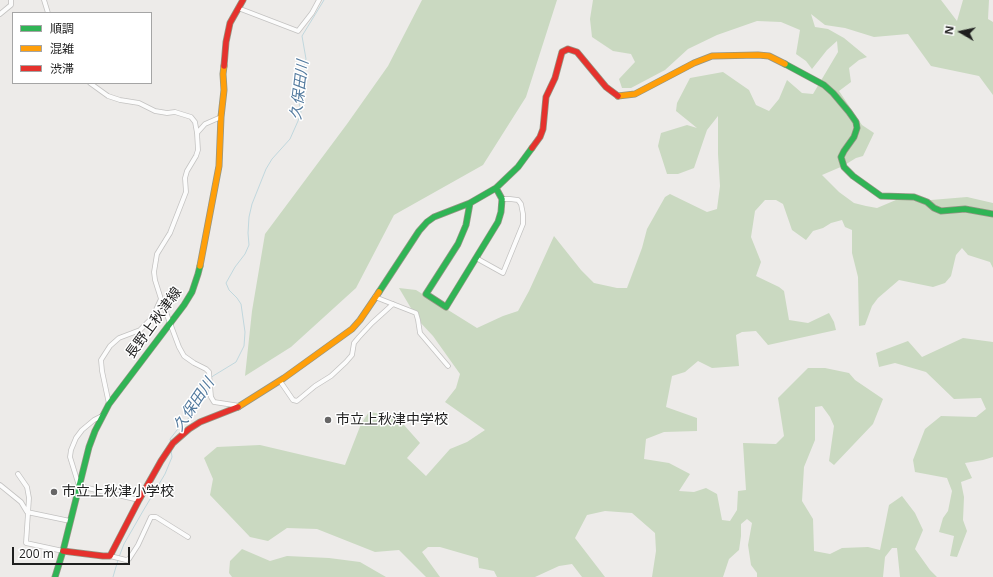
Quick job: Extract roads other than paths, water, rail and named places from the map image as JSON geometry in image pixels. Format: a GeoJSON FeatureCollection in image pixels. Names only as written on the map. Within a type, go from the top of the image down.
{"type":"FeatureCollection","features":[{"type":"Feature","properties":{"kind":"street"},"geometry":{"type":"LineString","coordinates":[[0,14],[10,5],[11,0]]}},
{"type":"Feature","properties":{"kind":"street"},"geometry":{"type":"LineString","coordinates":[[44,0],[48,12]]}},
{"type":"Feature","properties":{"kind":"street","name":"長野上秋津線"},"geometry":{"type":"LineString","coordinates":[[55,577],[89,447],[95,431],[110,404],[184,305],[192,292],[198,274],[219,166],[226,42],[230,23],[243,0]]}},
{"type":"Feature","properties":{"kind":"street"},"geometry":{"type":"LineString","coordinates":[[238,8],[298,30],[312,13],[319,0]]}},
{"type":"Feature","properties":{"kind":"street"},"geometry":{"type":"LineString","coordinates":[[110,556],[139,500],[173,443],[200,422],[240,406],[280,381],[352,329],[360,320],[419,231],[427,222],[434,217],[470,204],[496,188],[518,167],[540,137],[543,129],[546,97],[555,78],[562,52],[568,49],[577,52],[606,87],[617,96],[635,94],[694,63],[712,56],[769,56],[824,85],[849,112],[856,122],[857,128],[854,137],[841,158],[844,167],[853,176],[881,196],[914,197],[927,202],[934,208],[941,211],[958,208],[993,214]]}},
{"type":"Feature","properties":{"kind":"street"},"geometry":{"type":"LineString","coordinates":[[91,84],[108,96],[120,100],[139,103],[155,111],[167,113],[175,112],[191,117],[195,122],[198,150],[187,171],[185,178],[186,192],[170,233],[157,254],[154,272],[155,280],[179,347],[184,356],[206,369],[208,372],[211,397],[214,402],[240,406]]}},
{"type":"Feature","properties":{"kind":"street"},"geometry":{"type":"LineString","coordinates":[[197,133],[205,124],[221,117]]}},
{"type":"Feature","properties":{"kind":"street"},"geometry":{"type":"LineString","coordinates":[[470,204],[466,225],[458,244],[426,294],[446,307],[498,222],[501,212],[502,199],[496,188]]}},
{"type":"Feature","properties":{"kind":"street"},"geometry":{"type":"LineString","coordinates":[[476,258],[503,273],[523,224],[523,214],[521,204],[518,200],[502,199]]}},
{"type":"Feature","properties":{"kind":"street"},"geometry":{"type":"LineString","coordinates":[[375,297],[416,313],[420,333],[448,366]]}},
{"type":"Feature","properties":{"kind":"street"},"geometry":{"type":"LineString","coordinates":[[110,404],[102,371],[101,360],[110,346],[120,338],[140,330],[152,318],[161,299]]}},
{"type":"Feature","properties":{"kind":"street"},"geometry":{"type":"LineString","coordinates":[[280,381],[293,400],[297,401],[315,386],[331,376],[346,362],[352,355],[354,343],[372,323],[393,304]]}},
{"type":"Feature","properties":{"kind":"street"},"geometry":{"type":"LineString","coordinates":[[103,416],[94,420],[82,430],[76,438],[71,450],[70,457],[79,486],[139,500]]}},
{"type":"Feature","properties":{"kind":"street"},"geometry":{"type":"LineString","coordinates":[[18,474],[27,487],[29,498],[26,542],[62,550],[110,556],[126,560],[129,559],[138,545],[151,517],[156,516],[188,537]]}},
{"type":"Feature","properties":{"kind":"street"},"geometry":{"type":"LineString","coordinates":[[0,485],[21,502],[27,512],[70,521]]}},
{"type":"Feature","properties":{"kind":"waterway","name":"久保田川"},"geometry":{"type":"LineString","coordinates":[[211,378],[236,362],[244,346],[245,332],[241,304],[229,290],[226,283],[235,267],[245,254],[249,245],[249,217],[252,204],[266,169],[272,159],[290,139],[298,121],[301,112],[297,93],[306,59],[302,36],[324,0]]}},
{"type":"Feature","properties":{"kind":"waterway","name":"久保田川"},"geometry":{"type":"LineString","coordinates":[[171,443],[170,439],[186,422],[198,403],[208,382]]}},
{"type":"Feature","properties":{"kind":"waterway","name":"久保田川"},"geometry":{"type":"LineString","coordinates":[[119,557],[124,544],[165,474],[172,457],[171,450]]}},
{"type":"Feature","properties":{"kind":"waterway","name":"久保田川"},"geometry":{"type":"LineString","coordinates":[[113,577],[118,560]]}},
{"type":"Feature","properties":{"kind":"place","name":"市立上秋津中学校"},"geometry":{"type":"Point","coordinates":[328,420]}},
{"type":"Feature","properties":{"kind":"place","name":"市立上秋津小学校"},"geometry":{"type":"Point","coordinates":[54,492]}}]}
